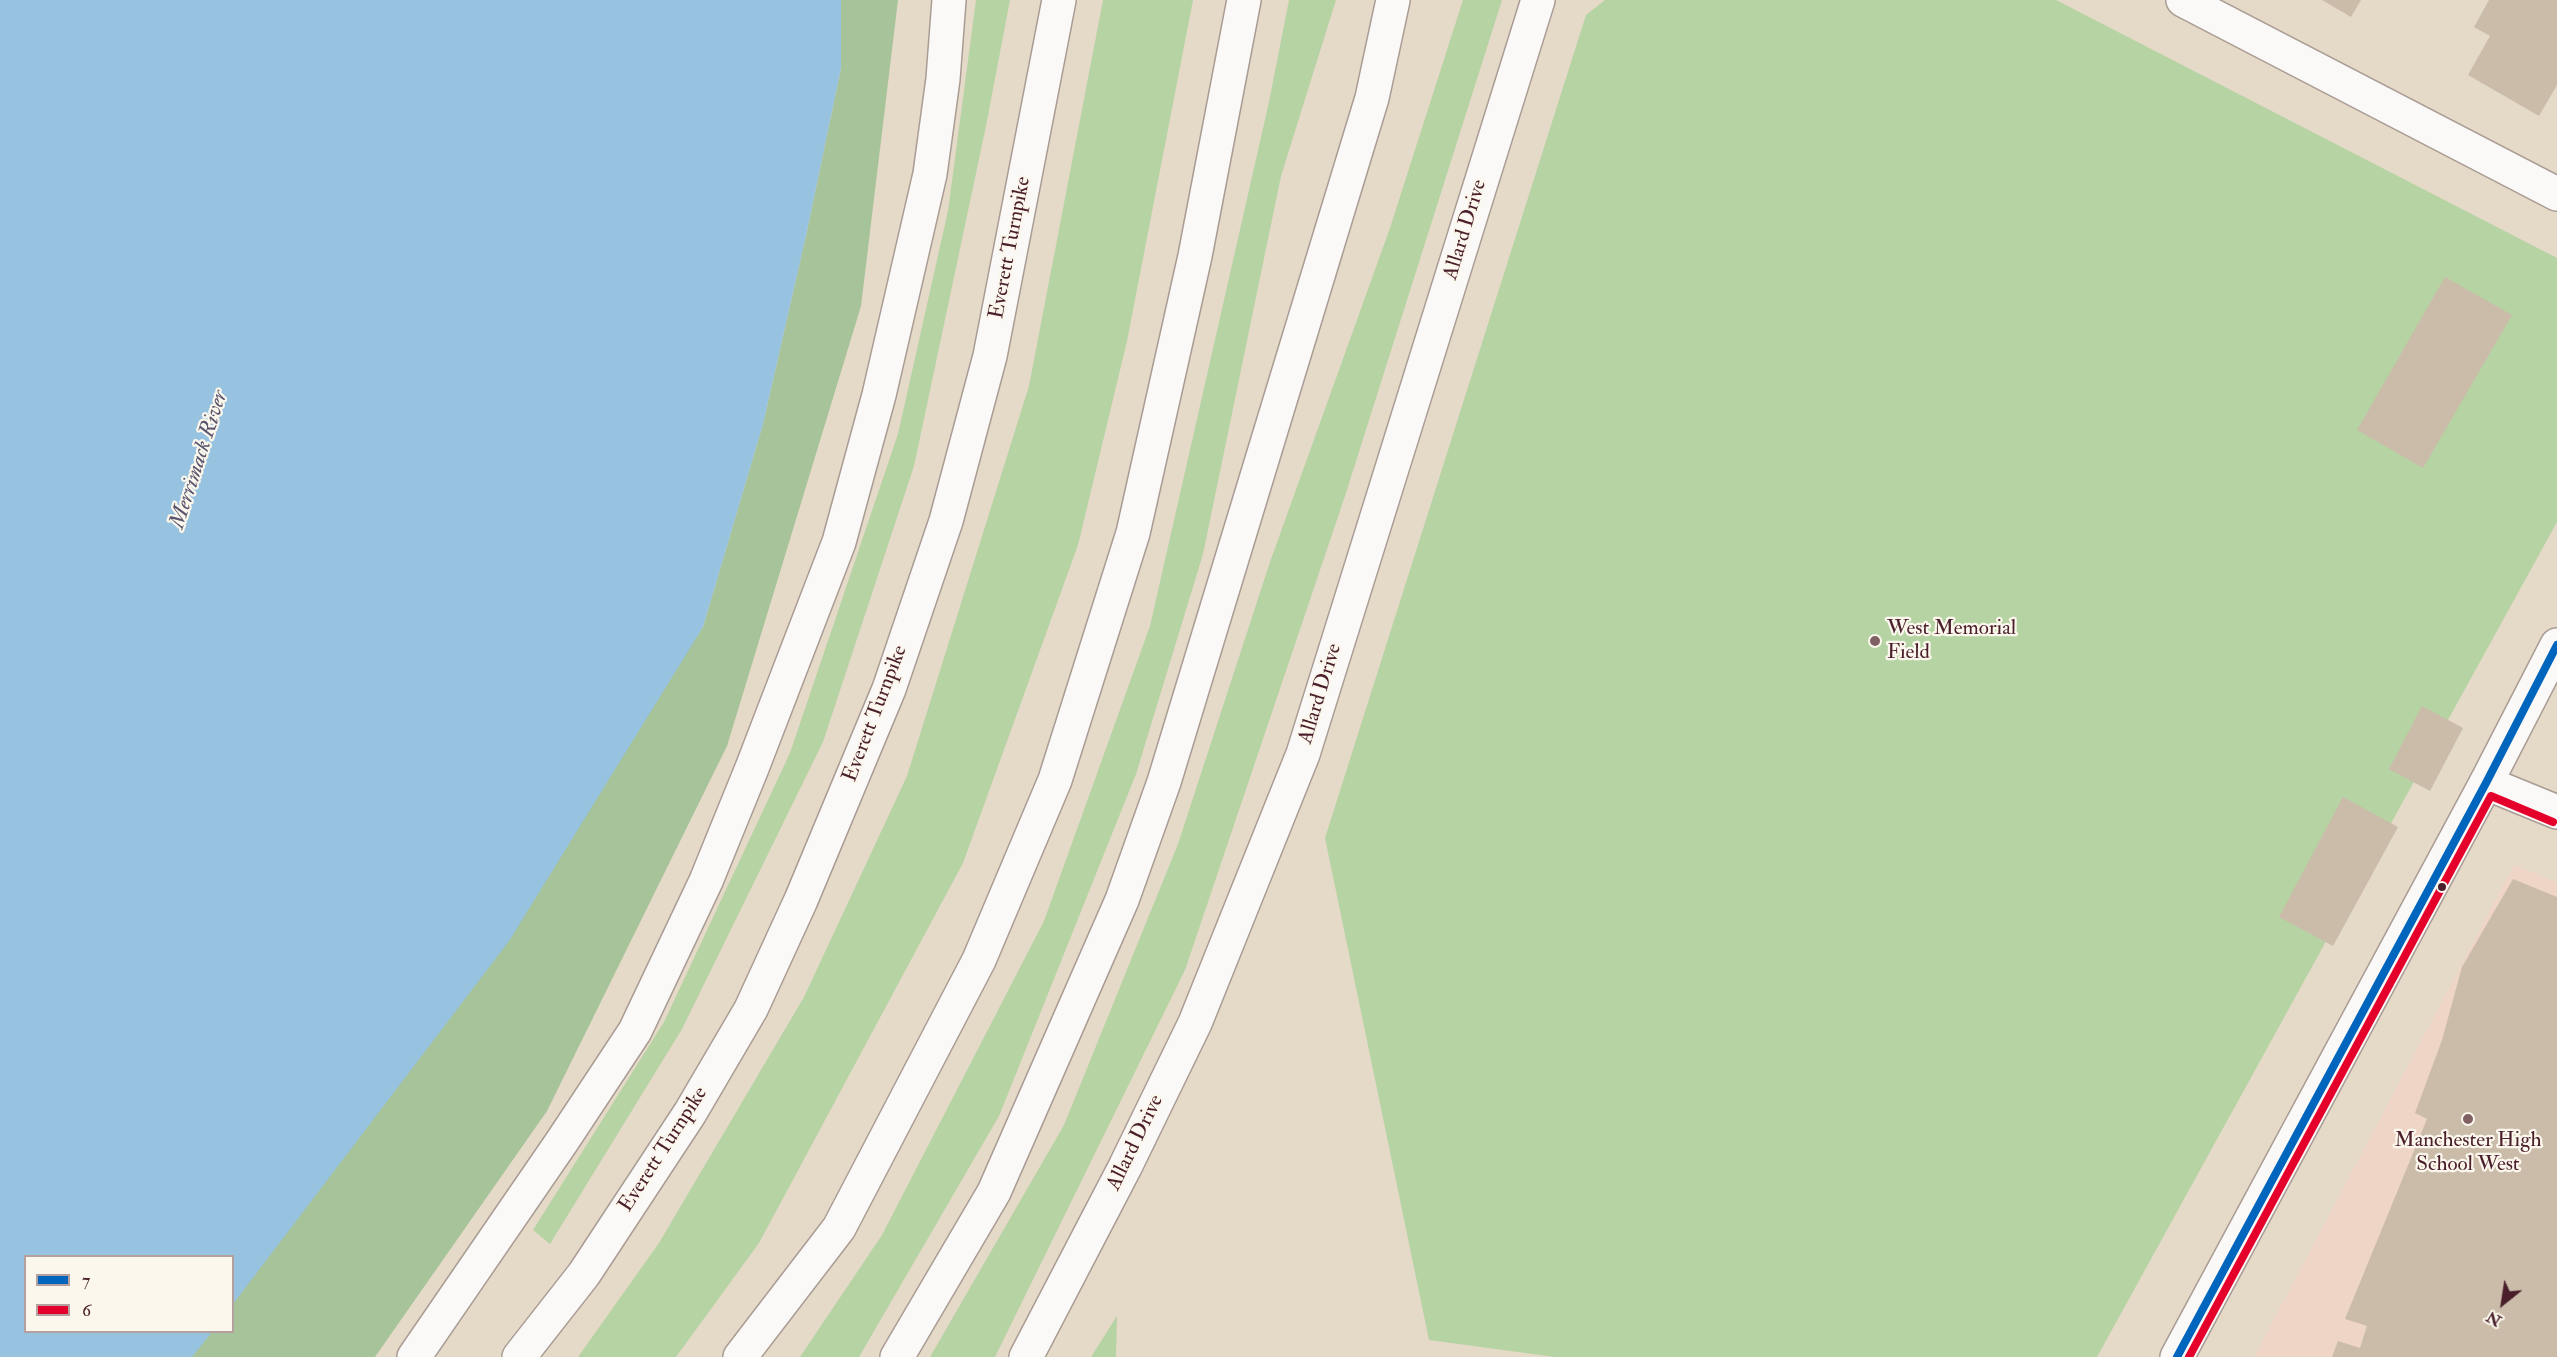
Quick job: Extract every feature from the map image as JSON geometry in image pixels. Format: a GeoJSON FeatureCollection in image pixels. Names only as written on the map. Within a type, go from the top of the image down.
{"type":"FeatureCollection","features":[{"type":"Feature","properties":{"kind":"main road"},"geometry":{"type":"LineString","coordinates":[[414,1357],[557,1150],[635,1031],[706,882],[748,779],[839,542],[879,395],[930,174],[943,79],[949,0]]}},
{"type":"Feature","properties":{"kind":"main road","name":"Everett Turnpike"},"geometry":{"type":"LineString","coordinates":[[519,1357],[590,1265],[690,1113],[751,1009],[801,900],[889,689],[946,521],[990,356],[1059,0]]}},
{"type":"Feature","properties":{"kind":"main road"},"geometry":{"type":"LineString","coordinates":[[740,1357],[839,1228],[979,960],[1055,780],[1133,533],[1195,256],[1244,0]]}},
{"type":"Feature","properties":{"kind":"main road"},"geometry":{"type":"LineString","coordinates":[[897,1357],[994,1192],[1122,900],[1164,782],[1372,98],[1393,0]]}},
{"type":"Feature","properties":{"kind":"main road"},"geometry":{"type":"LineString","coordinates":[[1372,98],[1416,0]]}},
{"type":"Feature","properties":{"kind":"main road","name":"Allard Drive"},"geometry":{"type":"LineString","coordinates":[[1026,1357],[1125,1167],[1195,1023],[1303,754],[1538,0]]}},
{"type":"Feature","properties":{"kind":"main road"},"geometry":{"type":"LineString","coordinates":[[2183,0],[2557,194]]}},
{"type":"Feature","properties":{"kind":"main road"},"geometry":{"type":"LineString","coordinates":[[2177,1357],[2486,783],[2557,645]]}},
{"type":"Feature","properties":{"kind":"main road"},"geometry":{"type":"LineString","coordinates":[[2486,783],[2557,812]]}},
{"type":"Feature","properties":{"kind":"shaded area","name":"Manchester High School West"},"geometry":{"type":"Polygon","coordinates":[[[2514,865],[2557,882],[2557,1357],[2254,1357],[2514,865]]]}},
{"type":"Feature","properties":{"kind":"green space"},"geometry":{"type":"Polygon","coordinates":[[[841,0],[898,0],[861,306],[727,746],[547,1111],[375,1357],[191,1357],[210,1333],[234,1333],[234,1302],[703,627],[763,424],[841,68],[841,0]]]}},
{"type":"Feature","properties":{"kind":"green space"},"geometry":{"type":"Polygon","coordinates":[[[976,0],[1010,0],[986,126],[914,466],[823,742],[682,1029],[550,1244],[533,1230],[664,1022],[790,753],[898,434],[948,211],[976,0]]]}},
{"type":"Feature","properties":{"kind":"green space"},"geometry":{"type":"Polygon","coordinates":[[[1103,0],[1193,0],[1127,341],[1078,545],[963,863],[759,1243],[676,1357],[578,1357],[659,1243],[804,997],[907,776],[1029,386],[1103,0]]]}},
{"type":"Feature","properties":{"kind":"green space"},"geometry":{"type":"Polygon","coordinates":[[[1289,0],[1336,0],[1281,176],[1203,554],[1136,774],[999,1116],[859,1357],[800,1357],[882,1235],[1044,921],[1150,626],[1269,102],[1289,0]]]}},
{"type":"Feature","properties":{"kind":"green space"},"geometry":{"type":"Polygon","coordinates":[[[1463,0],[1502,0],[1345,496],[1185,970],[995,1357],[930,1357],[1064,1125],[1178,844],[1270,562],[1390,228],[1463,0]]]}},
{"type":"Feature","properties":{"kind":"green space"},"geometry":{"type":"Polygon","coordinates":[[[1605,0],[2056,0],[2557,258],[2557,522],[2097,1357],[1555,1357],[1429,1340],[1325,838],[1586,15],[1605,0]]]}},
{"type":"Feature","properties":{"kind":"green space"},"geometry":{"type":"Polygon","coordinates":[[[1117,1316],[1116,1357],[1091,1357],[1117,1316]]]}},
{"type":"Feature","properties":{"kind":"water","name":"Merrimack River"},"geometry":{"type":"Polygon","coordinates":[[[0,0],[841,0],[841,68],[807,231],[763,424],[703,627],[509,941],[234,1303],[234,1255],[24,1255],[24,1333],[211,1333],[192,1357],[0,1357],[0,0]]]}},
{"type":"Feature","properties":{"kind":"building"},"geometry":{"type":"Polygon","coordinates":[[[2322,0],[2361,0],[2351,17],[2322,0]]]}},
{"type":"Feature","properties":{"kind":"building"},"geometry":{"type":"Polygon","coordinates":[[[2489,0],[2557,0],[2557,85],[2539,116],[2468,75],[2490,36],[2474,27],[2489,0]]]}},
{"type":"Feature","properties":{"kind":"building"},"geometry":{"type":"Polygon","coordinates":[[[2445,277],[2512,315],[2423,468],[2357,430],[2445,277]]]}},
{"type":"Feature","properties":{"kind":"building"},"geometry":{"type":"Polygon","coordinates":[[[2422,706],[2463,728],[2430,791],[2389,769],[2422,706]]]}},
{"type":"Feature","properties":{"kind":"building"},"geometry":{"type":"Polygon","coordinates":[[[2343,797],[2398,827],[2333,946],[2279,917],[2343,797]]]}},
{"type":"Feature","properties":{"kind":"building","name":"Manchester High School West"},"geometry":{"type":"Polygon","coordinates":[[[2513,879],[2557,897],[2557,1357],[2332,1357],[2338,1341],[2360,1348],[2367,1326],[2345,1319],[2427,1119],[2415,1113],[2442,1040],[2462,967],[2513,879]]]}},
{"type":"Feature","properties":{"kind":"transit line","name":"7"},"geometry":{"type":"LineString","coordinates":[[2177,1357],[2486,783],[2557,645]]}},
{"type":"Feature","properties":{"kind":"transit line","name":"6"},"geometry":{"type":"LineString","coordinates":[[2189,1357],[2491,796],[2553,822]]}},
{"type":"Feature","properties":{"kind":"place","name":"West Memorial Field"},"geometry":{"type":"Point","coordinates":[1875,641]}},
{"type":"Feature","properties":{"kind":"place","name":"Manchester High School West"},"geometry":{"type":"Point","coordinates":[2468,1119]}}]}
